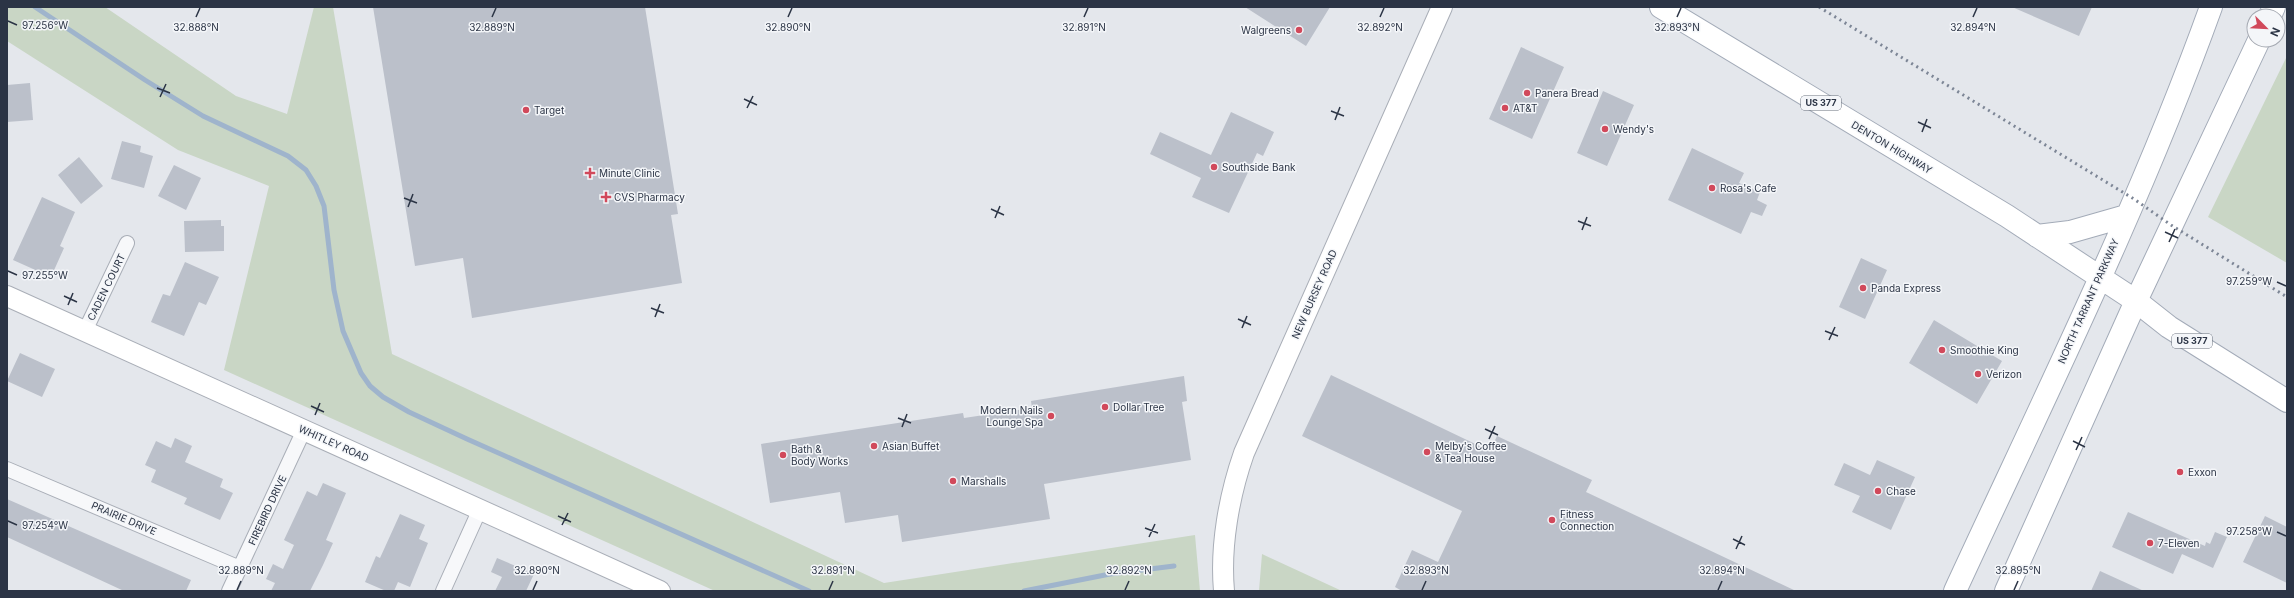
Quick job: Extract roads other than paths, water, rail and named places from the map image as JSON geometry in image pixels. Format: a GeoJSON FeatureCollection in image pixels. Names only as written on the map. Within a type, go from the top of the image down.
{"type":"FeatureCollection","features":[{"type":"Feature","properties":{"kind":"main road","name":"DENTON HIGHWAY"},"geometry":{"type":"LineString","coordinates":[[1661,7],[2037,236],[2101,277]]}},
{"type":"Feature","properties":{"kind":"main road","name":"NORTH TARRANT PARKWAY"},"geometry":{"type":"LineString","coordinates":[[1955,591],[2101,277],[2184,79],[2211,7]]}},
{"type":"Feature","properties":{"kind":"main road"},"geometry":{"type":"LineString","coordinates":[[2006,591],[2136,301],[2255,48]]}},
{"type":"Feature","properties":{"kind":"main road"},"geometry":{"type":"LineString","coordinates":[[2037,236],[2070,232],[2126,216]]}},
{"type":"Feature","properties":{"kind":"main road","name":"US 377"},"geometry":{"type":"LineString","coordinates":[[2101,277],[2136,301],[2169,327],[2287,401]]}},
{"type":"Feature","properties":{"kind":"street","name":"NEW BURSEY ROAD"},"geometry":{"type":"LineString","coordinates":[[1224,591],[1222,573],[1226,528],[1238,470],[1244,453],[1442,7]]}},
{"type":"Feature","properties":{"kind":"street","name":"CADEN COURT"},"geometry":{"type":"LineString","coordinates":[[85,331],[127,243]]}},
{"type":"Feature","properties":{"kind":"street","name":"WHITLEY ROAD"},"geometry":{"type":"LineString","coordinates":[[7,296],[657,590]]}},
{"type":"Feature","properties":{"kind":"street","name":"FIREBIRD DRIVE"},"geometry":{"type":"LineString","coordinates":[[229,591],[304,430]]}},
{"type":"Feature","properties":{"kind":"street","name":"PRAIRIE DRIVE"},"geometry":{"type":"LineString","coordinates":[[7,469],[240,568]]}},
{"type":"Feature","properties":{"kind":"street"},"geometry":{"type":"LineString","coordinates":[[443,591],[480,509]]}},
{"type":"Feature","properties":{"kind":"waterway"},"geometry":{"type":"LineString","coordinates":[[35,7],[145,80],[203,116],[288,156],[306,170],[316,186],[324,206],[334,290],[343,331],[361,373],[370,386],[383,397],[409,412],[467,439],[809,591]]}},
{"type":"Feature","properties":{"kind":"waterway"},"geometry":{"type":"LineString","coordinates":[[1024,591],[1110,574],[1174,566]]}},
{"type":"Feature","properties":{"kind":"railway"},"geometry":{"type":"LineString","coordinates":[[1819,7],[2134,199],[2171,225],[2287,297]]}},
{"type":"Feature","properties":{"kind":"place","name":"Walgreens"},"geometry":{"type":"Point","coordinates":[1299,30]}},
{"type":"Feature","properties":{"kind":"place","name":"Panera Bread"},"geometry":{"type":"Point","coordinates":[1527,93]}},
{"type":"Feature","properties":{"kind":"place","name":"AT&T"},"geometry":{"type":"Point","coordinates":[1505,108]}},
{"type":"Feature","properties":{"kind":"place","name":"Target"},"geometry":{"type":"Point","coordinates":[526,110]}},
{"type":"Feature","properties":{"kind":"place","name":"Wendy's"},"geometry":{"type":"Point","coordinates":[1605,129]}},
{"type":"Feature","properties":{"kind":"place","name":"Southside Bank"},"geometry":{"type":"Point","coordinates":[1214,167]}},
{"type":"Feature","properties":{"kind":"place","name":"Minute Clinic"},"geometry":{"type":"Point","coordinates":[590,173]}},
{"type":"Feature","properties":{"kind":"place","name":"Rosa's Cafe"},"geometry":{"type":"Point","coordinates":[1712,188]}},
{"type":"Feature","properties":{"kind":"place","name":"CVS Pharmacy"},"geometry":{"type":"Point","coordinates":[606,197]}},
{"type":"Feature","properties":{"kind":"place","name":"Panda Express"},"geometry":{"type":"Point","coordinates":[1863,288]}},
{"type":"Feature","properties":{"kind":"place","name":"Smoothie King"},"geometry":{"type":"Point","coordinates":[1942,350]}},
{"type":"Feature","properties":{"kind":"place","name":"Verizon"},"geometry":{"type":"Point","coordinates":[1978,374]}},
{"type":"Feature","properties":{"kind":"place","name":"Dollar Tree"},"geometry":{"type":"Point","coordinates":[1105,407]}},
{"type":"Feature","properties":{"kind":"place","name":"Modern Nails Lounge Spa"},"geometry":{"type":"Point","coordinates":[1051,416]}},
{"type":"Feature","properties":{"kind":"place","name":"Asian Buffet"},"geometry":{"type":"Point","coordinates":[874,446]}},
{"type":"Feature","properties":{"kind":"place","name":"Melby's Coffee & Tea House"},"geometry":{"type":"Point","coordinates":[1427,452]}},
{"type":"Feature","properties":{"kind":"place","name":"Bath & Body Works"},"geometry":{"type":"Point","coordinates":[783,455]}},
{"type":"Feature","properties":{"kind":"place","name":"Exxon"},"geometry":{"type":"Point","coordinates":[2180,472]}},
{"type":"Feature","properties":{"kind":"place","name":"Marshalls"},"geometry":{"type":"Point","coordinates":[953,481]}},
{"type":"Feature","properties":{"kind":"place","name":"Chase"},"geometry":{"type":"Point","coordinates":[1878,491]}},
{"type":"Feature","properties":{"kind":"place","name":"Fitness Connection"},"geometry":{"type":"Point","coordinates":[1552,520]}},
{"type":"Feature","properties":{"kind":"place","name":"7-Eleven"},"geometry":{"type":"Point","coordinates":[2150,543]}}]}
